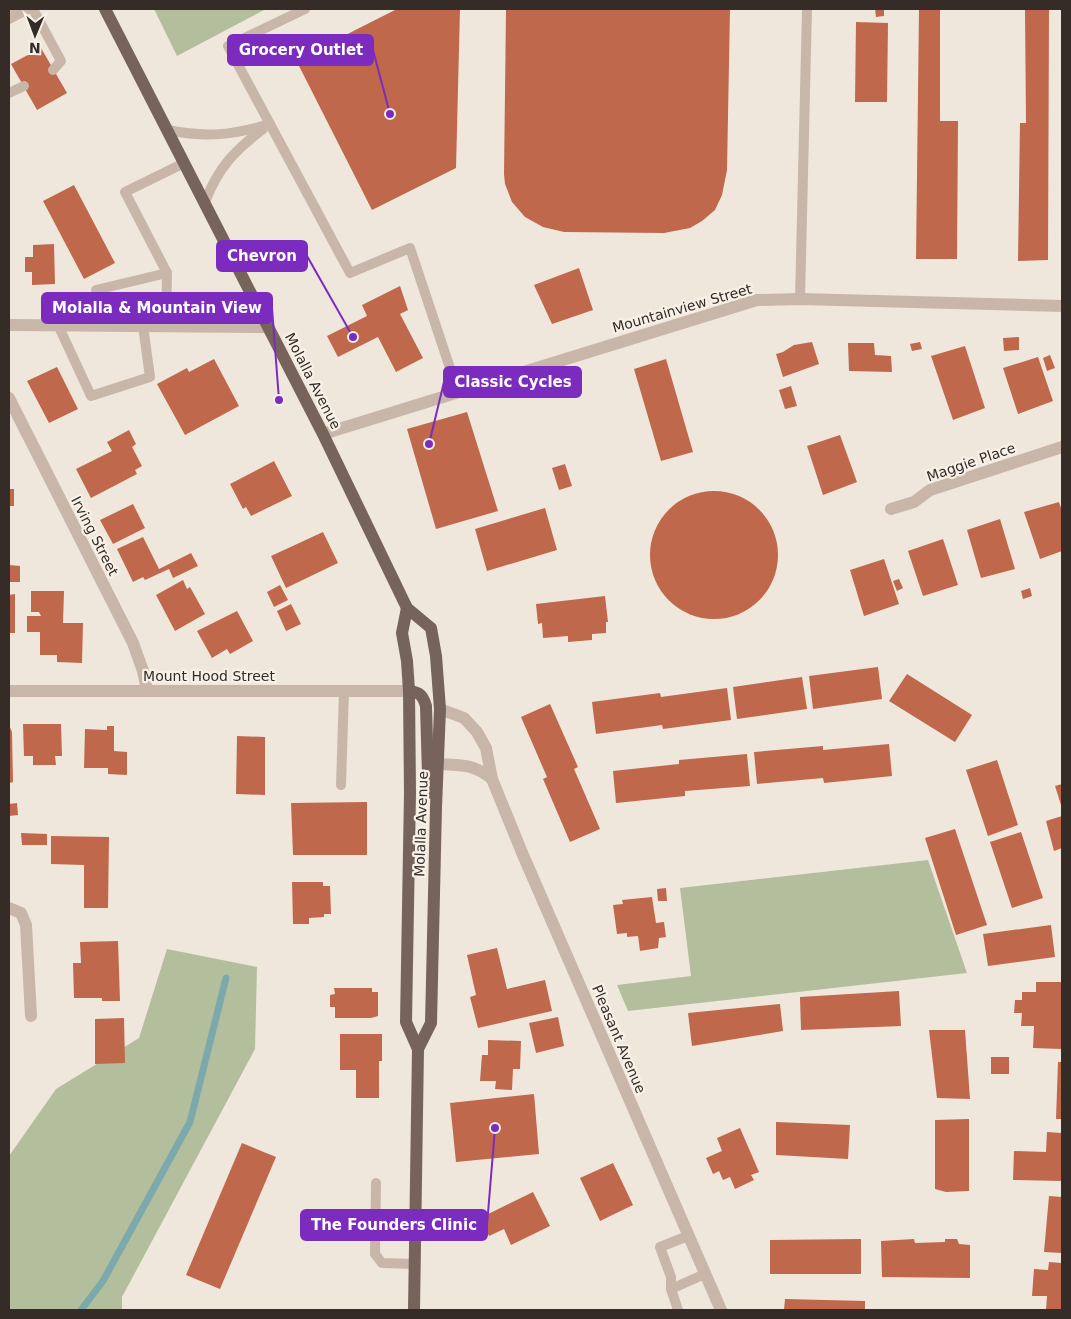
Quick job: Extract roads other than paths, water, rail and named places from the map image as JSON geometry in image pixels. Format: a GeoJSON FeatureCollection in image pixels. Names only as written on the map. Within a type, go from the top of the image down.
{"type":"FeatureCollection","features":[{"type":"Feature","properties":{"kind":"main road","name":"Molalla Avenue"},"geometry":{"type":"LineString","coordinates":[[105,9],[323,434],[407,608],[431,628],[436,656],[440,709],[431,1023],[418,1049]]}},
{"type":"Feature","properties":{"kind":"main road","name":"Molalla Avenue"},"geometry":{"type":"LineString","coordinates":[[407,608],[402,633],[407,661],[409,691],[410,793],[406,1022],[418,1049],[414,1310]]}},
{"type":"Feature","properties":{"kind":"main road"},"geometry":{"type":"LineString","coordinates":[[409,691],[418,692],[423,697],[426,706],[428,775],[436,807]]}},
{"type":"Feature","properties":{"kind":"street"},"geometry":{"type":"LineString","coordinates":[[9,18],[26,9]]}},
{"type":"Feature","properties":{"kind":"street","name":"Mountainview Street"},"geometry":{"type":"LineString","coordinates":[[323,434],[757,300],[800,299],[1062,306]]}},
{"type":"Feature","properties":{"kind":"street"},"geometry":{"type":"LineString","coordinates":[[9,325],[269,327]]}},
{"type":"Feature","properties":{"kind":"street","name":"Irving Street"},"geometry":{"type":"LineString","coordinates":[[9,398],[133,643],[143,671],[147,690]]}},
{"type":"Feature","properties":{"kind":"street","name":"Maggie Place"},"geometry":{"type":"LineString","coordinates":[[891,510],[914,502],[930,490],[1062,447]]}},
{"type":"Feature","properties":{"kind":"street","name":"Mount Hood Street"},"geometry":{"type":"LineString","coordinates":[[9,691],[409,691]]}},
{"type":"Feature","properties":{"kind":"street","name":"Pleasant Avenue"},"geometry":{"type":"LineString","coordinates":[[440,709],[464,718],[477,732],[486,748],[492,779],[720,1310]]}},
{"type":"Feature","properties":{"kind":"street"},"geometry":{"type":"LineString","coordinates":[[438,764],[472,767],[482,771],[492,779]]}},
{"type":"Feature","properties":{"kind":"street"},"geometry":{"type":"LineString","coordinates":[[9,908],[21,913],[26,924],[31,1016]]}},
{"type":"Feature","properties":{"kind":"lane"},"geometry":{"type":"LineString","coordinates":[[33,9],[61,61],[53,70]]}},
{"type":"Feature","properties":{"kind":"lane"},"geometry":{"type":"LineString","coordinates":[[279,9],[284,19]]}},
{"type":"Feature","properties":{"kind":"lane"},"geometry":{"type":"LineString","coordinates":[[305,9],[228,46],[350,273],[410,248],[458,392]]}},
{"type":"Feature","properties":{"kind":"lane"},"geometry":{"type":"LineString","coordinates":[[800,299],[807,9]]}},
{"type":"Feature","properties":{"kind":"lane"},"geometry":{"type":"LineString","coordinates":[[9,93],[24,86]]}},
{"type":"Feature","properties":{"kind":"lane"},"geometry":{"type":"LineString","coordinates":[[168,130],[191,135],[217,135],[245,131],[270,124]]}},
{"type":"Feature","properties":{"kind":"lane"},"geometry":{"type":"LineString","coordinates":[[204,202],[212,181],[226,162],[245,142],[270,124]]}},
{"type":"Feature","properties":{"kind":"lane"},"geometry":{"type":"LineString","coordinates":[[166,326],[167,273],[125,192],[184,163]]}},
{"type":"Feature","properties":{"kind":"lane"},"geometry":{"type":"LineString","coordinates":[[96,290],[167,273]]}},
{"type":"Feature","properties":{"kind":"lane"},"geometry":{"type":"LineString","coordinates":[[58,325],[90,396],[150,377],[143,326]]}},
{"type":"Feature","properties":{"kind":"lane"},"geometry":{"type":"LineString","coordinates":[[341,785],[344,691]]}},
{"type":"Feature","properties":{"kind":"lane"},"geometry":{"type":"LineString","coordinates":[[376,1183],[375,1254],[382,1263],[415,1264]]}},
{"type":"Feature","properties":{"kind":"lane"},"geometry":{"type":"LineString","coordinates":[[678,1310],[671,1289],[672,1277],[660,1247],[688,1236]]}},
{"type":"Feature","properties":{"kind":"lane"},"geometry":{"type":"LineString","coordinates":[[671,1289],[705,1274]]}},
{"type":"Feature","properties":{"kind":"waterway"},"geometry":{"type":"LineString","coordinates":[[81,1310],[103,1281],[190,1122],[226,978]]}},
{"type":"Feature","properties":{"kind":"place","name":"Grocery Outlet"},"geometry":{"type":"Point","coordinates":[390,114]}},
{"type":"Feature","properties":{"kind":"place","name":"Chevron"},"geometry":{"type":"Point","coordinates":[353,337]}},
{"type":"Feature","properties":{"kind":"place","name":"Molalla & Mountain View"},"geometry":{"type":"Point","coordinates":[279,400]}},
{"type":"Feature","properties":{"kind":"place","name":"Classic Cycles"},"geometry":{"type":"Point","coordinates":[429,444]}},
{"type":"Feature","properties":{"kind":"place","name":"The Founders Clinic"},"geometry":{"type":"Point","coordinates":[495,1128]}}]}
